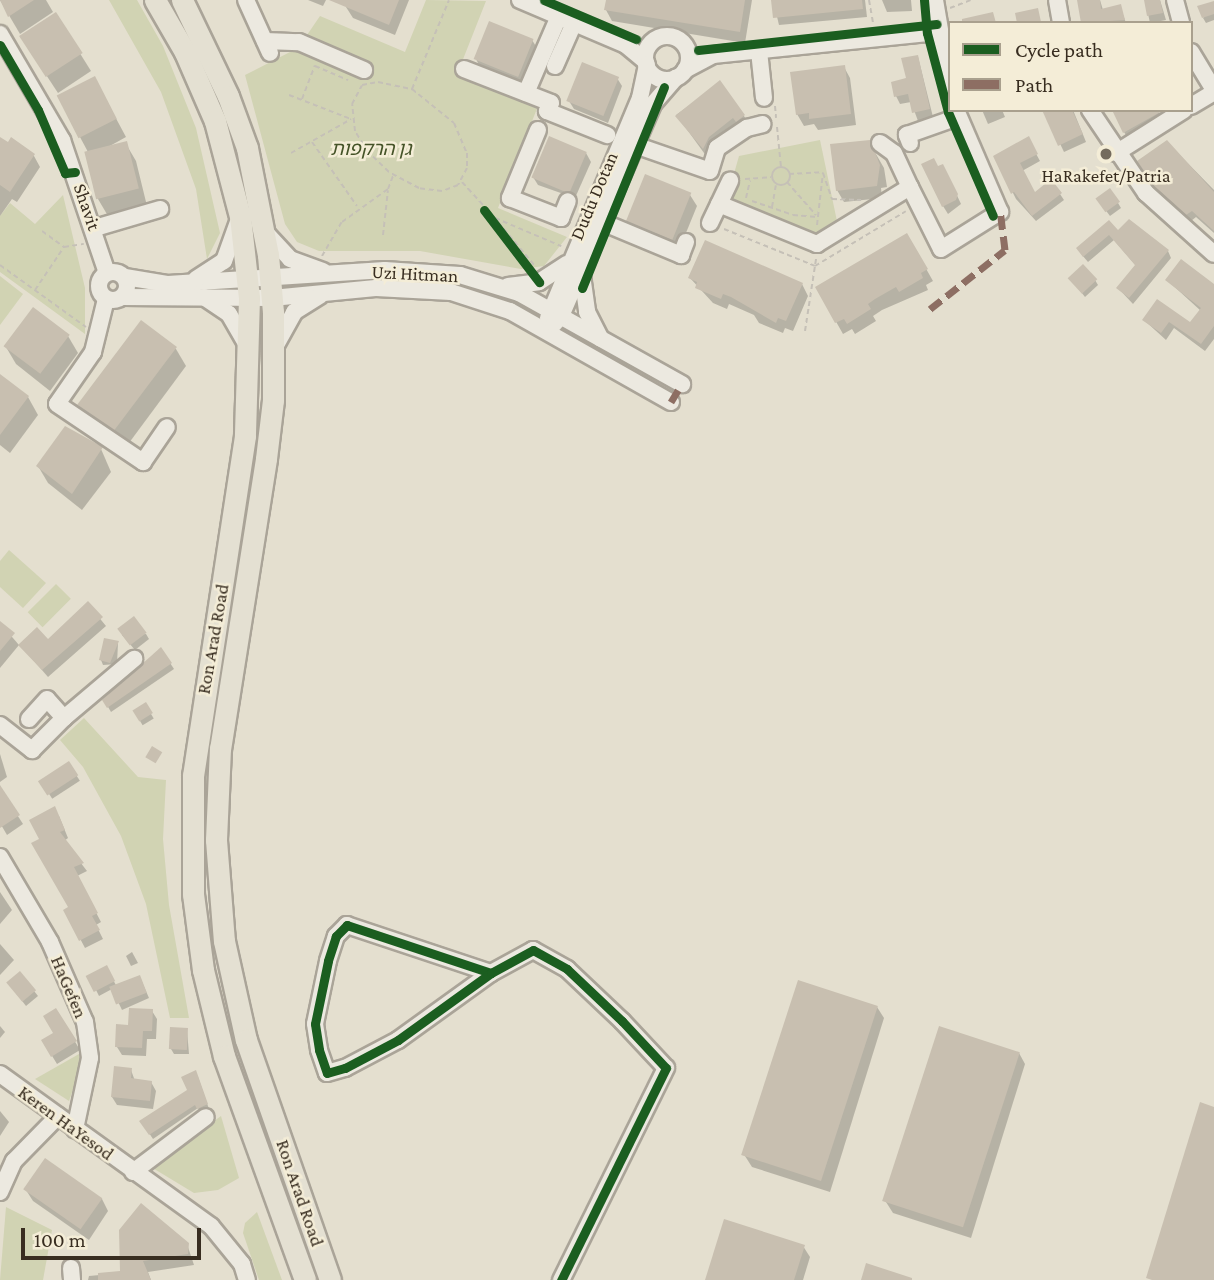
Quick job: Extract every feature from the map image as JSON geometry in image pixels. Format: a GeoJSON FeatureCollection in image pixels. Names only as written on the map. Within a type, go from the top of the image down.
{"type":"FeatureCollection","features":[{"type":"Feature","properties":{"kind":"main road","name":"Ron Arad Road"},"geometry":{"type":"LineString","coordinates":[[155,0],[201,85],[228,163],[240,216],[249,289],[245,436],[193,775],[193,894],[203,970],[225,1056],[305,1280]]}},
{"type":"Feature","properties":{"kind":"main road","name":"Ron Arad Road"},"geometry":{"type":"LineString","coordinates":[[182,0],[233,109],[247,148],[264,230],[271,289],[274,354],[266,459],[220,748],[217,876],[223,941],[246,1040],[330,1280]]}},
{"type":"Feature","properties":{"kind":"street"},"geometry":{"type":"LineString","coordinates":[[246,0],[267,47],[299,42],[318,58],[363,78]]}},
{"type":"Feature","properties":{"kind":"street"},"geometry":{"type":"LineString","coordinates":[[520,0],[631,48],[658,77],[681,74],[713,55],[938,32]]}},
{"type":"Feature","properties":{"kind":"street"},"geometry":{"type":"LineString","coordinates":[[1057,0],[1061,21]]}},
{"type":"Feature","properties":{"kind":"street"},"geometry":{"type":"LineString","coordinates":[[1175,0],[1180,21]]}},
{"type":"Feature","properties":{"kind":"street"},"geometry":{"type":"LineString","coordinates":[[935,7],[948,80]]}},
{"type":"Feature","properties":{"kind":"street"},"geometry":{"type":"LineString","coordinates":[[555,66],[567,20]]}},
{"type":"Feature","properties":{"kind":"street"},"geometry":{"type":"LineString","coordinates":[[526,93],[567,20]]}},
{"type":"Feature","properties":{"kind":"street","name":"Shavit"},"geometry":{"type":"LineString","coordinates":[[0,34],[61,140],[97,235],[107,273],[99,288],[114,298]]}},
{"type":"Feature","properties":{"kind":"street"},"geometry":{"type":"LineString","coordinates":[[601,34],[673,36],[713,55]]}},
{"type":"Feature","properties":{"kind":"street"},"geometry":{"type":"LineString","coordinates":[[646,64],[648,48],[660,37]]}},
{"type":"Feature","properties":{"kind":"street"},"geometry":{"type":"LineString","coordinates":[[681,74],[689,57],[684,43]]}},
{"type":"Feature","properties":{"kind":"street"},"geometry":{"type":"LineString","coordinates":[[759,51],[769,101]]}},
{"type":"Feature","properties":{"kind":"street"},"geometry":{"type":"LineString","coordinates":[[1193,55],[1214,91],[1193,105]]}},
{"type":"Feature","properties":{"kind":"street","name":"Dudu Dotan"},"geometry":{"type":"LineString","coordinates":[[547,331],[640,98],[646,64]]}},
{"type":"Feature","properties":{"kind":"street"},"geometry":{"type":"LineString","coordinates":[[464,69],[551,103],[547,111],[607,135]]}},
{"type":"Feature","properties":{"kind":"street","name":"Dudu Dotan"},"geometry":{"type":"LineString","coordinates":[[576,258],[602,222],[658,96],[681,74]]}},
{"type":"Feature","properties":{"kind":"street"},"geometry":{"type":"LineString","coordinates":[[1091,112],[1116,153],[1146,193],[1214,254]]}},
{"type":"Feature","properties":{"kind":"street"},"geometry":{"type":"LineString","coordinates":[[1116,153],[1181,112]]}},
{"type":"Feature","properties":{"kind":"street"},"geometry":{"type":"LineString","coordinates":[[880,143],[894,153],[941,249],[1000,212],[957,114],[907,135],[910,143]]}},
{"type":"Feature","properties":{"kind":"street"},"geometry":{"type":"LineString","coordinates":[[635,145],[710,171],[717,148],[747,128],[763,124]]}},
{"type":"Feature","properties":{"kind":"street"},"geometry":{"type":"LineString","coordinates":[[538,130],[510,198],[561,218],[568,201]]}},
{"type":"Feature","properties":{"kind":"street"},"geometry":{"type":"LineString","coordinates":[[710,223],[730,181]]}},
{"type":"Feature","properties":{"kind":"street"},"geometry":{"type":"LineString","coordinates":[[719,204],[817,244],[910,187]]}},
{"type":"Feature","properties":{"kind":"street"},"geometry":{"type":"LineString","coordinates":[[97,235],[160,209]]}},
{"type":"Feature","properties":{"kind":"street"},"geometry":{"type":"LineString","coordinates":[[114,298],[194,288],[224,261],[240,216]]}},
{"type":"Feature","properties":{"kind":"street"},"geometry":{"type":"LineString","coordinates":[[602,222],[681,255],[686,242]]}},
{"type":"Feature","properties":{"kind":"street"},"geometry":{"type":"LineString","coordinates":[[264,230],[290,259],[315,270],[347,272]]}},
{"type":"Feature","properties":{"kind":"street"},"geometry":{"type":"LineString","coordinates":[[499,285],[543,281],[576,258],[584,304],[603,341]]}},
{"type":"Feature","properties":{"kind":"street","name":"Uzi Hitman"},"geometry":{"type":"LineString","coordinates":[[271,289],[347,272],[430,271],[499,285],[555,313],[681,384]]}},
{"type":"Feature","properties":{"kind":"street"},"geometry":{"type":"LineString","coordinates":[[107,273],[138,282],[194,288],[229,314],[248,352]]}},
{"type":"Feature","properties":{"kind":"street"},"geometry":{"type":"LineString","coordinates":[[125,277],[128,286],[114,298],[88,361],[57,404],[144,462],[167,427]]}},
{"type":"Feature","properties":{"kind":"street","name":"Uzi Hitman"},"geometry":{"type":"LineString","coordinates":[[194,288],[336,291],[407,288],[451,292],[496,304],[671,402]]}},
{"type":"Feature","properties":{"kind":"street"},"geometry":{"type":"LineString","coordinates":[[274,354],[281,330],[294,312],[336,291]]}},
{"type":"Feature","properties":{"kind":"street"},"geometry":{"type":"LineString","coordinates":[[0,725],[32,750],[64,718],[134,659]]}},
{"type":"Feature","properties":{"kind":"street"},"geometry":{"type":"LineString","coordinates":[[29,719],[47,699],[64,718]]}},
{"type":"Feature","properties":{"kind":"street","name":"HaGefen"},"geometry":{"type":"LineString","coordinates":[[0,856],[50,942],[85,1022],[90,1058],[75,1129]]}},
{"type":"Feature","properties":{"kind":"street"},"geometry":{"type":"LineString","coordinates":[[491,973],[347,925],[336,936],[315,1024],[327,1073],[345,1068],[398,1040],[491,973],[533,950],[567,969],[666,1068],[561,1280]]}},
{"type":"Feature","properties":{"kind":"street","name":"Keren HaYesod"},"geometry":{"type":"LineString","coordinates":[[0,1074],[211,1226],[242,1264],[247,1280]]}},
{"type":"Feature","properties":{"kind":"street"},"geometry":{"type":"LineString","coordinates":[[0,1192],[14,1161],[58,1116]]}},
{"type":"Feature","properties":{"kind":"street"},"geometry":{"type":"LineString","coordinates":[[133,1172],[206,1117]]}},
{"type":"Feature","properties":{"kind":"path"},"geometry":{"type":"LineString","coordinates":[[412,89],[449,0]]}},
{"type":"Feature","properties":{"kind":"path"},"geometry":{"type":"LineString","coordinates":[[869,0],[876,38]]}},
{"type":"Feature","properties":{"kind":"path"},"geometry":{"type":"LineString","coordinates":[[935,7],[971,0]]}},
{"type":"Feature","properties":{"kind":"path"},"geometry":{"type":"LineString","coordinates":[[302,100],[318,58],[363,78],[412,89],[442,110],[463,138],[467,168],[462,181],[446,191],[433,191],[393,175],[368,152],[352,119],[353,98],[363,78]]}},
{"type":"Feature","properties":{"kind":"path"},"geometry":{"type":"LineString","coordinates":[[289,95],[352,119]]}},
{"type":"Feature","properties":{"kind":"path"},"geometry":{"type":"LineString","coordinates":[[769,101],[781,167],[789,174],[823,172]]}},
{"type":"Feature","properties":{"kind":"path"},"geometry":{"type":"LineString","coordinates":[[291,153],[352,119]]}},
{"type":"Feature","properties":{"kind":"path"},"geometry":{"type":"LineString","coordinates":[[312,142],[358,207]]}},
{"type":"Feature","properties":{"kind":"path"},"geometry":{"type":"LineString","coordinates":[[730,181],[772,177],[781,167]]}},
{"type":"Feature","properties":{"kind":"path"},"geometry":{"type":"LineString","coordinates":[[823,172],[832,199],[869,200]]}},
{"type":"Feature","properties":{"kind":"path"},"geometry":{"type":"LineString","coordinates":[[818,217],[823,172]]}},
{"type":"Feature","properties":{"kind":"path"},"geometry":{"type":"LineString","coordinates":[[787,182],[789,174]]}},
{"type":"Feature","properties":{"kind":"path"},"geometry":{"type":"LineString","coordinates":[[383,235],[388,188],[393,175]]}},
{"type":"Feature","properties":{"kind":"path"},"geometry":{"type":"LineString","coordinates":[[772,177],[776,184],[772,208]]}},
{"type":"Feature","properties":{"kind":"path"},"geometry":{"type":"LineString","coordinates":[[746,199],[751,179]]}},
{"type":"Feature","properties":{"kind":"path"},"geometry":{"type":"LineString","coordinates":[[462,181],[543,281]]}},
{"type":"Feature","properties":{"kind":"path"},"geometry":{"type":"LineString","coordinates":[[730,181],[746,199],[772,208],[818,217]]}},
{"type":"Feature","properties":{"kind":"path"},"geometry":{"type":"LineString","coordinates":[[787,182],[818,217]]}},
{"type":"Feature","properties":{"kind":"path"},"geometry":{"type":"LineString","coordinates":[[776,184],[787,182]]}},
{"type":"Feature","properties":{"kind":"path"},"geometry":{"type":"LineString","coordinates":[[315,270],[336,230],[358,207],[388,188]]}},
{"type":"Feature","properties":{"kind":"path"},"geometry":{"type":"LineString","coordinates":[[484,210],[576,258]]}},
{"type":"Feature","properties":{"kind":"path"},"geometry":{"type":"LineString","coordinates":[[495,218],[543,281]]}},
{"type":"Feature","properties":{"kind":"path"},"geometry":{"type":"LineString","coordinates":[[42,231],[64,247]]}},
{"type":"Feature","properties":{"kind":"path"},"geometry":{"type":"LineString","coordinates":[[35,291],[64,247],[97,235]]}},
{"type":"Feature","properties":{"kind":"path"},"geometry":{"type":"LineString","coordinates":[[805,331],[817,244]]}},
{"type":"Feature","properties":{"kind":"path"},"geometry":{"type":"LineString","coordinates":[[0,265],[98,336]]}},
{"type":"Feature","properties":{"kind":"green space"},"geometry":{"type":"Polygon","coordinates":[[[109,0],[137,0],[163,46],[196,128],[220,233],[207,259],[196,189],[161,92],[109,0]]]}},
{"type":"Feature","properties":{"kind":"green space","name":"גן הרקפות"},"geometry":{"type":"Polygon","coordinates":[[[426,0],[486,1],[458,72],[538,106],[498,208],[567,237],[544,266],[521,269],[420,251],[319,251],[297,242],[285,224],[245,75],[290,52],[281,34],[307,35],[320,16],[405,52],[426,0]]]}},
{"type":"Feature","properties":{"kind":"green space"},"geometry":{"type":"Polygon","coordinates":[[[820,140],[838,226],[815,241],[726,202],[739,156],[820,140]]]}},
{"type":"Feature","properties":{"kind":"green space"},"geometry":{"type":"Polygon","coordinates":[[[63,195],[85,288],[85,334],[0,272],[0,216],[10,203],[35,224],[63,195]]]}},
{"type":"Feature","properties":{"kind":"green space"},"geometry":{"type":"Polygon","coordinates":[[[0,276],[23,294],[0,325],[0,276]]]}},
{"type":"Feature","properties":{"kind":"green space"},"geometry":{"type":"Polygon","coordinates":[[[9,550],[46,583],[23,608],[0,587],[0,561],[9,550]]]}},
{"type":"Feature","properties":{"kind":"green space"},"geometry":{"type":"Polygon","coordinates":[[[56,584],[71,599],[43,627],[28,612],[56,584]]]}},
{"type":"Feature","properties":{"kind":"green space"},"geometry":{"type":"Polygon","coordinates":[[[84,718],[138,777],[166,780],[163,839],[169,905],[189,1018],[170,1018],[146,904],[121,836],[83,767],[60,740],[84,718]]]}},
{"type":"Feature","properties":{"kind":"green space"},"geometry":{"type":"Polygon","coordinates":[[[79,1054],[81,1067],[69,1101],[35,1079],[79,1054]]]}},
{"type":"Feature","properties":{"kind":"green space"},"geometry":{"type":"Polygon","coordinates":[[[221,1116],[239,1178],[218,1190],[194,1193],[151,1167],[221,1116]]]}},
{"type":"Feature","properties":{"kind":"green space"},"geometry":{"type":"Polygon","coordinates":[[[6,1207],[52,1230],[43,1280],[0,1280],[6,1207]]]}},
{"type":"Feature","properties":{"kind":"green space"},"geometry":{"type":"Polygon","coordinates":[[[257,1212],[282,1280],[259,1280],[243,1233],[245,1223],[257,1212]]]}},
{"type":"Feature","properties":{"kind":"building"},"geometry":{"type":"Polygon","coordinates":[[[0,0],[34,0],[8,17],[0,0]]]}},
{"type":"Feature","properties":{"kind":"building"},"geometry":{"type":"Polygon","coordinates":[[[329,0],[399,0],[389,25],[329,0]]]}},
{"type":"Feature","properties":{"kind":"building"},"geometry":{"type":"Polygon","coordinates":[[[606,0],[745,0],[740,32],[604,10],[606,0]]]}},
{"type":"Feature","properties":{"kind":"building"},"geometry":{"type":"Polygon","coordinates":[[[771,0],[862,0],[863,9],[773,18],[771,0]]]}},
{"type":"Feature","properties":{"kind":"building"},"geometry":{"type":"Polygon","coordinates":[[[1077,0],[1100,0],[1101,9],[1121,4],[1125,20],[1110,21],[1081,21],[1077,0]]]}},
{"type":"Feature","properties":{"kind":"building"},"geometry":{"type":"Polygon","coordinates":[[[1144,0],[1160,0],[1163,13],[1147,16],[1144,0]]]}},
{"type":"Feature","properties":{"kind":"building"},"geometry":{"type":"Polygon","coordinates":[[[1214,1],[1214,14],[1202,18],[1197,6],[1214,1]]]}},
{"type":"Feature","properties":{"kind":"building"},"geometry":{"type":"Polygon","coordinates":[[[1038,8],[1041,21],[1017,21],[1015,13],[1038,8]]]}},
{"type":"Feature","properties":{"kind":"building"},"geometry":{"type":"Polygon","coordinates":[[[56,12],[83,53],[46,77],[19,36],[56,12]]]}},
{"type":"Feature","properties":{"kind":"building"},"geometry":{"type":"Polygon","coordinates":[[[993,12],[995,21],[962,21],[993,12]]]}},
{"type":"Feature","properties":{"kind":"building"},"geometry":{"type":"Polygon","coordinates":[[[489,21],[534,39],[518,77],[474,59],[489,21]]]}},
{"type":"Feature","properties":{"kind":"building"},"geometry":{"type":"Polygon","coordinates":[[[918,55],[930,109],[912,113],[908,94],[894,97],[891,82],[906,78],[901,58],[918,55]]]}},
{"type":"Feature","properties":{"kind":"building"},"geometry":{"type":"Polygon","coordinates":[[[582,62],[619,77],[603,116],[566,101],[582,62]]]}},
{"type":"Feature","properties":{"kind":"building"},"geometry":{"type":"Polygon","coordinates":[[[845,65],[851,114],[809,119],[809,113],[796,115],[790,72],[845,65]]]}},
{"type":"Feature","properties":{"kind":"building"},"geometry":{"type":"Polygon","coordinates":[[[95,76],[117,119],[78,138],[57,96],[95,76]]]}},
{"type":"Feature","properties":{"kind":"building"},"geometry":{"type":"Polygon","coordinates":[[[720,80],[745,115],[736,122],[733,118],[709,137],[703,149],[675,116],[720,80]]]}},
{"type":"Feature","properties":{"kind":"building"},"geometry":{"type":"Polygon","coordinates":[[[1043,112],[1073,112],[1083,134],[1058,146],[1043,112]]]}},
{"type":"Feature","properties":{"kind":"building"},"geometry":{"type":"Polygon","coordinates":[[[1113,112],[1160,112],[1123,133],[1113,112]]]}},
{"type":"Feature","properties":{"kind":"building"},"geometry":{"type":"Polygon","coordinates":[[[549,136],[587,152],[569,193],[531,177],[549,136]]]}},
{"type":"Feature","properties":{"kind":"building"},"geometry":{"type":"Polygon","coordinates":[[[1029,136],[1038,154],[1020,163],[1035,192],[1051,179],[1062,193],[1032,216],[1014,192],[1011,194],[993,156],[1029,136]]]}},
{"type":"Feature","properties":{"kind":"building"},"geometry":{"type":"Polygon","coordinates":[[[0,137],[8,142],[11,137],[35,154],[10,192],[0,185],[0,137]]]}},
{"type":"Feature","properties":{"kind":"building"},"geometry":{"type":"Polygon","coordinates":[[[870,140],[880,165],[877,186],[836,191],[830,144],[870,140]]]}},
{"type":"Feature","properties":{"kind":"building"},"geometry":{"type":"Polygon","coordinates":[[[1167,140],[1214,192],[1214,231],[1192,211],[1186,215],[1154,186],[1137,161],[1167,140]]]}},
{"type":"Feature","properties":{"kind":"building"},"geometry":{"type":"Polygon","coordinates":[[[127,141],[139,189],[96,199],[84,152],[127,141]]]}},
{"type":"Feature","properties":{"kind":"building"},"geometry":{"type":"Polygon","coordinates":[[[934,158],[938,166],[943,164],[958,194],[956,200],[942,207],[921,164],[934,158]]]}},
{"type":"Feature","properties":{"kind":"building"},"geometry":{"type":"Polygon","coordinates":[[[645,174],[691,193],[672,240],[626,221],[645,174]]]}},
{"type":"Feature","properties":{"kind":"building"},"geometry":{"type":"Polygon","coordinates":[[[1110,188],[1120,202],[1105,212],[1095,199],[1110,188]]]}},
{"type":"Feature","properties":{"kind":"building"},"geometry":{"type":"Polygon","coordinates":[[[1129,219],[1169,250],[1129,298],[1116,288],[1135,265],[1109,235],[1083,257],[1076,248],[1109,220],[1118,230],[1129,219]]]}},
{"type":"Feature","properties":{"kind":"building"},"geometry":{"type":"Polygon","coordinates":[[[907,233],[928,269],[921,273],[923,278],[899,292],[896,287],[875,299],[868,304],[871,309],[847,324],[844,319],[835,323],[815,287],[907,233]]]}},
{"type":"Feature","properties":{"kind":"building"},"geometry":{"type":"Polygon","coordinates":[[[705,240],[803,283],[786,321],[778,318],[776,323],[731,297],[723,294],[721,299],[695,288],[697,282],[688,278],[705,240]]]}},
{"type":"Feature","properties":{"kind":"building"},"geometry":{"type":"Polygon","coordinates":[[[1181,259],[1214,284],[1214,326],[1201,344],[1169,322],[1161,333],[1142,320],[1157,299],[1190,322],[1201,308],[1165,280],[1181,259]]]}},
{"type":"Feature","properties":{"kind":"building"},"geometry":{"type":"Polygon","coordinates":[[[1083,264],[1097,279],[1082,294],[1068,278],[1083,264]]]}},
{"type":"Feature","properties":{"kind":"building"},"geometry":{"type":"Polygon","coordinates":[[[33,307],[70,335],[40,374],[4,346],[33,307]]]}},
{"type":"Feature","properties":{"kind":"building"},"geometry":{"type":"Polygon","coordinates":[[[141,320],[177,347],[113,432],[77,405],[141,320]]]}},
{"type":"Feature","properties":{"kind":"building"},"geometry":{"type":"Polygon","coordinates":[[[0,374],[29,396],[0,435],[0,374]]]}},
{"type":"Feature","properties":{"kind":"building"},"geometry":{"type":"Polygon","coordinates":[[[65,426],[103,447],[72,494],[36,466],[65,426]]]}},
{"type":"Feature","properties":{"kind":"building"},"geometry":{"type":"Polygon","coordinates":[[[88,601],[103,617],[42,670],[18,645],[37,627],[48,639],[88,601]]]}},
{"type":"Feature","properties":{"kind":"building"},"geometry":{"type":"Polygon","coordinates":[[[134,616],[147,633],[130,645],[117,629],[134,616]]]}},
{"type":"Feature","properties":{"kind":"building"},"geometry":{"type":"Polygon","coordinates":[[[0,621],[15,633],[0,651],[0,621]]]}},
{"type":"Feature","properties":{"kind":"building"},"geometry":{"type":"Polygon","coordinates":[[[104,638],[119,641],[110,663],[99,660],[104,638]]]}},
{"type":"Feature","properties":{"kind":"building"},"geometry":{"type":"Polygon","coordinates":[[[161,647],[172,663],[107,708],[102,700],[161,647]]]}},
{"type":"Feature","properties":{"kind":"building"},"geometry":{"type":"Polygon","coordinates":[[[146,702],[153,713],[139,722],[132,710],[146,702]]]}},
{"type":"Feature","properties":{"kind":"building"},"geometry":{"type":"Polygon","coordinates":[[[152,746],[162,752],[156,763],[145,757],[152,746]]]}},
{"type":"Feature","properties":{"kind":"building"},"geometry":{"type":"Polygon","coordinates":[[[69,761],[78,775],[47,795],[38,781],[69,761]]]}},
{"type":"Feature","properties":{"kind":"building"},"geometry":{"type":"Polygon","coordinates":[[[0,785],[20,815],[0,828],[0,785]]]}},
{"type":"Feature","properties":{"kind":"building"},"geometry":{"type":"Polygon","coordinates":[[[55,806],[65,830],[60,832],[84,863],[74,867],[98,913],[92,916],[100,930],[79,941],[63,910],[68,907],[31,843],[39,839],[29,820],[55,806]]]}},
{"type":"Feature","properties":{"kind":"building"},"geometry":{"type":"Polygon","coordinates":[[[107,965],[115,981],[94,992],[86,976],[107,965]]]}},
{"type":"Feature","properties":{"kind":"building"},"geometry":{"type":"Polygon","coordinates":[[[20,971],[36,990],[22,1002],[6,983],[20,971]]]}},
{"type":"Feature","properties":{"kind":"building"},"geometry":{"type":"Polygon","coordinates":[[[140,975],[147,993],[116,1005],[109,987],[140,975]]]}},
{"type":"Feature","properties":{"kind":"building"},"geometry":{"type":"Polygon","coordinates":[[[798,980],[878,1006],[821,1181],[741,1155],[798,980]]]}},
{"type":"Feature","properties":{"kind":"building"},"geometry":{"type":"Polygon","coordinates":[[[56,1008],[77,1041],[51,1057],[41,1040],[53,1033],[43,1016],[56,1008]]]}},
{"type":"Feature","properties":{"kind":"building"},"geometry":{"type":"Polygon","coordinates":[[[129,1008],[153,1009],[152,1031],[143,1031],[142,1048],[115,1047],[116,1024],[128,1025],[129,1008]]]}},
{"type":"Feature","properties":{"kind":"building"},"geometry":{"type":"Polygon","coordinates":[[[939,1026],[1020,1052],[963,1227],[882,1201],[939,1026]]]}},
{"type":"Feature","properties":{"kind":"building"},"geometry":{"type":"Polygon","coordinates":[[[170,1027],[188,1028],[187,1050],[169,1049],[170,1027]]]}},
{"type":"Feature","properties":{"kind":"building"},"geometry":{"type":"Polygon","coordinates":[[[114,1066],[132,1068],[131,1078],[152,1081],[150,1101],[111,1097],[114,1066]]]}},
{"type":"Feature","properties":{"kind":"building"},"geometry":{"type":"Polygon","coordinates":[[[196,1070],[208,1104],[197,1109],[195,1105],[149,1135],[139,1121],[187,1090],[181,1077],[196,1070]]]}},
{"type":"Feature","properties":{"kind":"building"},"geometry":{"type":"Polygon","coordinates":[[[1200,1102],[1214,1107],[1214,1280],[1152,1280],[1146,1278],[1200,1102]]]}},
{"type":"Feature","properties":{"kind":"building"},"geometry":{"type":"Polygon","coordinates":[[[45,1158],[102,1198],[81,1229],[23,1189],[45,1158]]]}},
{"type":"Feature","properties":{"kind":"building"},"geometry":{"type":"Polygon","coordinates":[[[141,1203],[189,1243],[188,1254],[143,1261],[151,1280],[98,1280],[98,1273],[120,1271],[119,1230],[141,1203]]]}},
{"type":"Feature","properties":{"kind":"building"},"geometry":{"type":"Polygon","coordinates":[[[724,1219],[805,1245],[794,1280],[705,1280],[724,1219]]]}},
{"type":"Feature","properties":{"kind":"building"},"geometry":{"type":"Polygon","coordinates":[[[866,1263],[912,1278],[912,1280],[861,1280],[866,1263]]]}},
{"type":"Feature","properties":{"kind":"marked path"},"geometry":{"type":"LineString","coordinates":[[930,309],[1005,250],[1000,212]]}},
{"type":"Feature","properties":{"kind":"marked path"},"geometry":{"type":"LineString","coordinates":[[671,402],[682,384]]}},
{"type":"Feature","properties":{"kind":"cycle path"},"geometry":{"type":"LineString","coordinates":[[544,0],[636,39]]}},
{"type":"Feature","properties":{"kind":"cycle path"},"geometry":{"type":"LineString","coordinates":[[924,0],[927,33],[948,112],[993,216]]}},
{"type":"Feature","properties":{"kind":"cycle path"},"geometry":{"type":"LineString","coordinates":[[698,50],[937,24]]}},
{"type":"Feature","properties":{"kind":"cycle path"},"geometry":{"type":"LineString","coordinates":[[0,45],[38,110],[65,173],[75,172]]}},
{"type":"Feature","properties":{"kind":"cycle path"},"geometry":{"type":"LineString","coordinates":[[582,288],[664,87]]}},
{"type":"Feature","properties":{"kind":"cycle path"},"geometry":{"type":"LineString","coordinates":[[484,210],[539,282]]}},
{"type":"Feature","properties":{"kind":"cycle path"},"geometry":{"type":"LineString","coordinates":[[491,973],[347,925],[336,936],[328,961],[315,1024],[319,1050],[327,1073],[345,1068],[398,1040],[491,973],[533,950],[567,969],[622,1021],[666,1068],[561,1280]]}},
{"type":"Feature","properties":{"kind":"place","name":"HaRakefet/Patria"},"geometry":{"type":"Point","coordinates":[1106,154]}}]}
